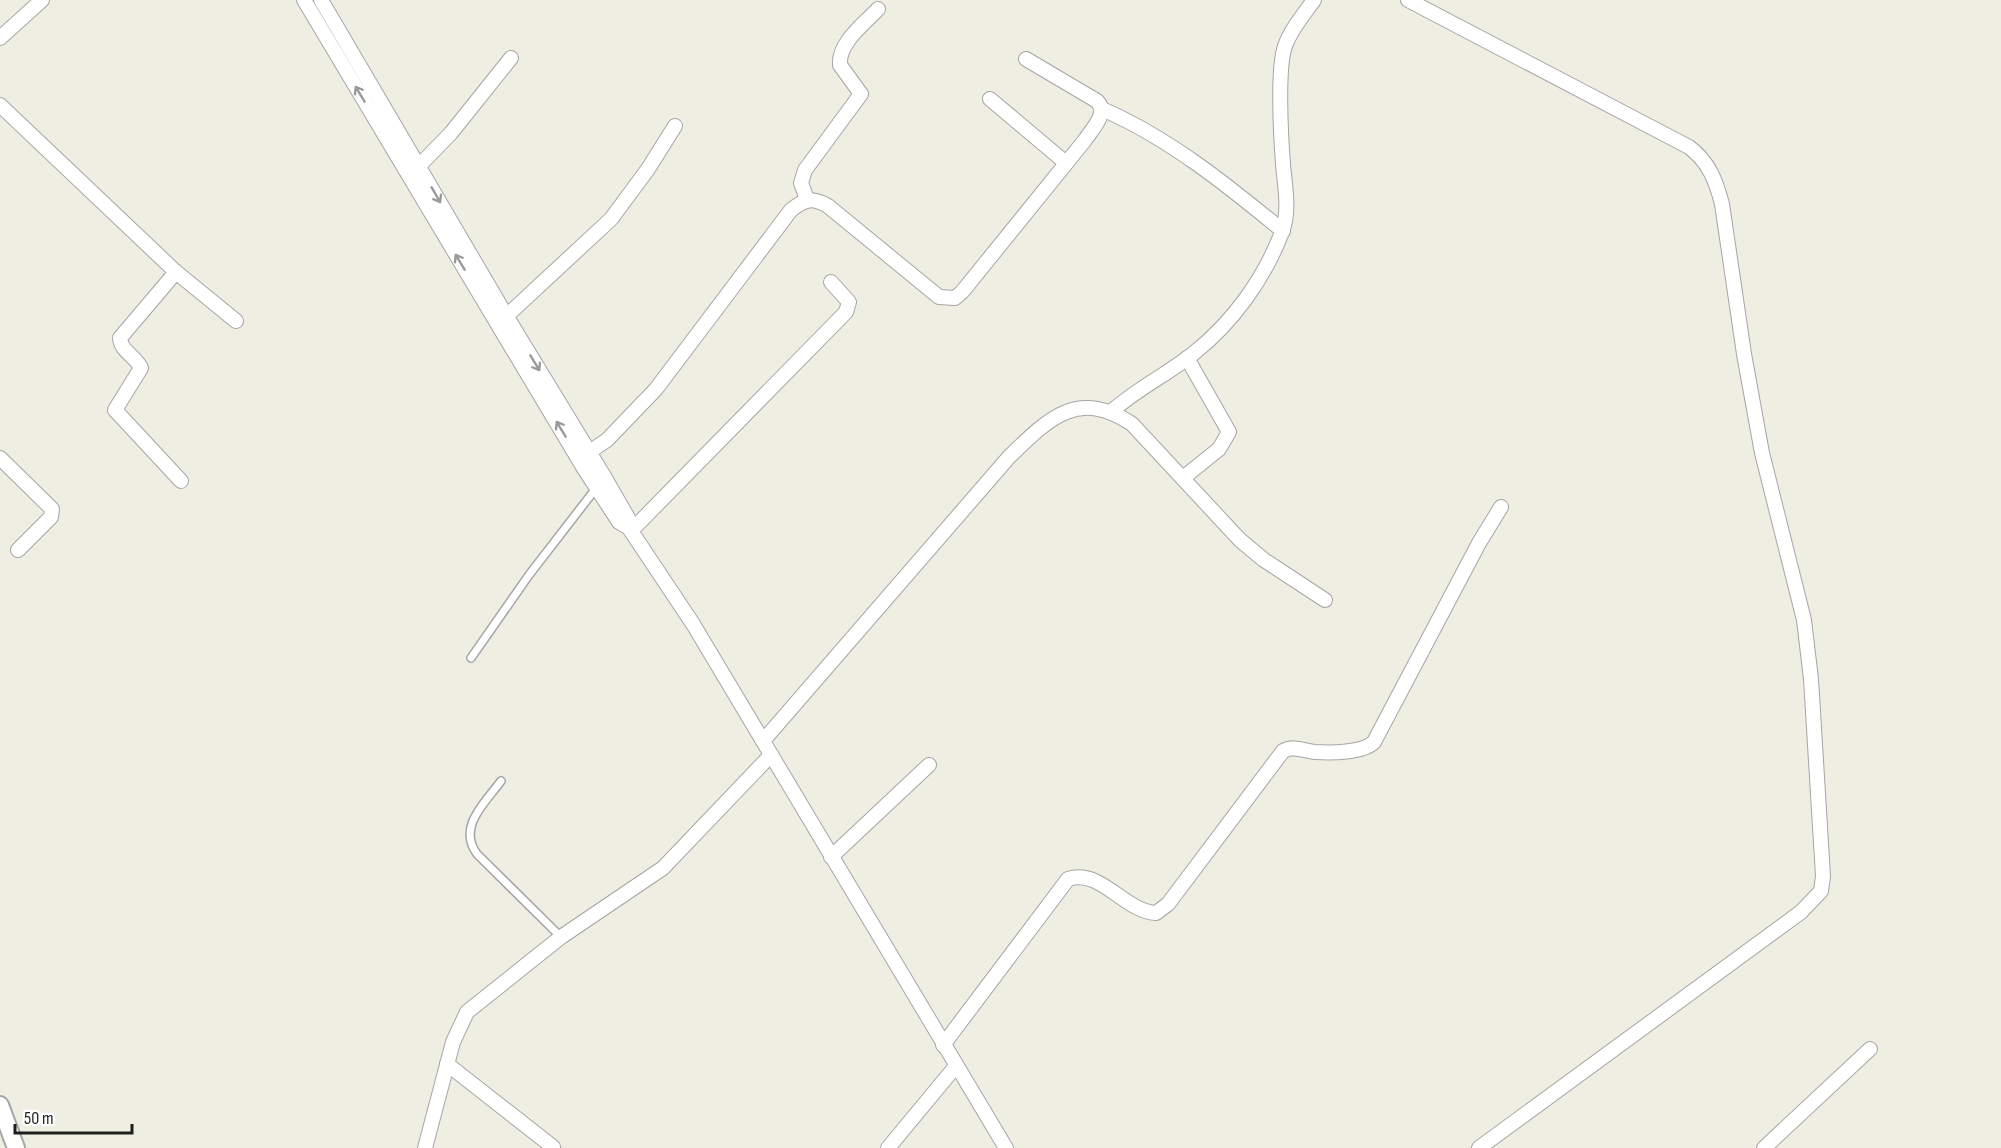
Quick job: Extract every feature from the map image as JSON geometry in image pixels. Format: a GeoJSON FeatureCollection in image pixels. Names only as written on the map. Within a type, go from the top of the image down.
{"type":"FeatureCollection","features":[{"type":"Feature","properties":{"kind":"street"},"geometry":{"type":"LineString","coordinates":[[0,38],[41,0]]}},
{"type":"Feature","properties":{"kind":"street"},"geometry":{"type":"LineString","coordinates":[[304,0],[414,171]]}},
{"type":"Feature","properties":{"kind":"street"},"geometry":{"type":"LineString","coordinates":[[321,0],[414,171],[502,320],[584,456],[628,518],[630,529],[693,624],[1006,1148]]}},
{"type":"Feature","properties":{"kind":"street"},"geometry":{"type":"LineString","coordinates":[[1112,411],[1146,384],[1187,358],[1220,331],[1245,301],[1282,231],[1286,206],[1281,65],[1284,47],[1292,30],[1314,0]]}},
{"type":"Feature","properties":{"kind":"street"},"geometry":{"type":"LineString","coordinates":[[1408,0],[1427,5],[1689,147],[1702,157],[1716,185],[1722,204],[1744,354],[1762,453],[1804,620],[1811,679],[1823,876],[1821,891],[1801,912],[1479,1148]]}},
{"type":"Feature","properties":{"kind":"street"},"geometry":{"type":"LineString","coordinates":[[807,199],[801,177],[861,94],[840,65],[842,52],[850,39],[878,9]]}},
{"type":"Feature","properties":{"kind":"street"},"geometry":{"type":"LineString","coordinates":[[320,27],[333,20]]}},
{"type":"Feature","properties":{"kind":"street"},"geometry":{"type":"LineString","coordinates":[[414,171],[451,133],[512,58]]}},
{"type":"Feature","properties":{"kind":"street"},"geometry":{"type":"LineString","coordinates":[[1026,59],[1097,101],[1102,109],[1154,135],[1235,192],[1282,231]]}},
{"type":"Feature","properties":{"kind":"street"},"geometry":{"type":"LineString","coordinates":[[990,99],[1066,163]]}},
{"type":"Feature","properties":{"kind":"street"},"geometry":{"type":"LineString","coordinates":[[0,105],[176,272],[236,321]]}},
{"type":"Feature","properties":{"kind":"street"},"geometry":{"type":"LineString","coordinates":[[584,456],[626,421],[656,389],[791,210],[807,199],[818,200],[828,206],[931,292],[939,297],[950,299],[962,292],[1066,163],[1099,120],[1102,109]]}},
{"type":"Feature","properties":{"kind":"street"},"geometry":{"type":"LineString","coordinates":[[502,320],[611,219],[648,169],[675,126]]}},
{"type":"Feature","properties":{"kind":"street"},"geometry":{"type":"LineString","coordinates":[[176,272],[120,338],[124,349],[141,368],[115,410],[119,417],[181,481]]}},
{"type":"Feature","properties":{"kind":"street"},"geometry":{"type":"LineString","coordinates":[[630,529],[849,308],[849,302],[831,282]]}},
{"type":"Feature","properties":{"kind":"street"},"geometry":{"type":"LineString","coordinates":[[1183,478],[1219,449],[1229,432],[1187,358]]}},
{"type":"Feature","properties":{"kind":"street"},"geometry":{"type":"LineString","coordinates":[[763,741],[1028,439],[1057,417],[1077,408],[1101,408],[1112,411],[1146,437],[1240,540],[1264,560],[1325,600]]}},
{"type":"Feature","properties":{"kind":"street"},"geometry":{"type":"LineString","coordinates":[[584,456],[597,488],[619,522],[630,529]]}},
{"type":"Feature","properties":{"kind":"street"},"geometry":{"type":"LineString","coordinates":[[0,458],[52,509],[51,517],[18,550]]}},
{"type":"Feature","properties":{"kind":"street"},"geometry":{"type":"LineString","coordinates":[[943,1044],[1068,879],[1080,875],[1094,880],[1139,909],[1155,913],[1168,904],[1283,751],[1294,748],[1319,753],[1362,749],[1374,742],[1382,731],[1479,543],[1501,507]]}},
{"type":"Feature","properties":{"kind":"street"},"geometry":{"type":"LineString","coordinates":[[425,1148],[447,1064],[459,1026],[467,1012],[561,937],[663,868],[770,756]]}},
{"type":"Feature","properties":{"kind":"street"},"geometry":{"type":"LineString","coordinates":[[831,857],[929,765]]}},
{"type":"Feature","properties":{"kind":"street"},"geometry":{"type":"LineString","coordinates":[[1764,1148],[1870,1048]]}},
{"type":"Feature","properties":{"kind":"street"},"geometry":{"type":"LineString","coordinates":[[447,1064],[554,1147]]}},
{"type":"Feature","properties":{"kind":"street"},"geometry":{"type":"LineString","coordinates":[[888,1148],[956,1066]]}},
{"type":"Feature","properties":{"kind":"street"},"geometry":{"type":"LineString","coordinates":[[0,1105],[16,1148]]}},
{"type":"Feature","properties":{"kind":"lane"},"geometry":{"type":"LineString","coordinates":[[471,658],[529,575],[597,488]]}},
{"type":"Feature","properties":{"kind":"lane"},"geometry":{"type":"LineString","coordinates":[[501,781],[470,824],[468,839],[477,854],[561,937]]}}]}
